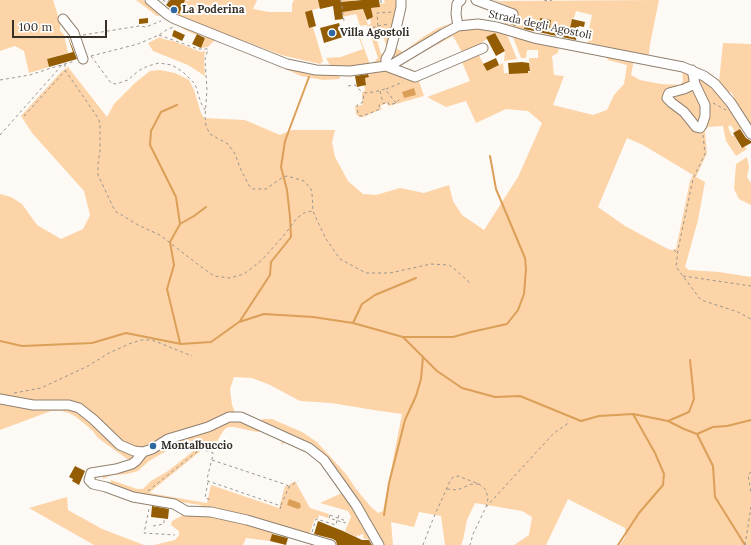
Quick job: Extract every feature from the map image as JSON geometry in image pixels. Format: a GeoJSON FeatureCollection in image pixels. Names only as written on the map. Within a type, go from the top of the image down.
{"type":"FeatureCollection","features":[{"type":"Feature","properties":{"kind":"street","name":"Strada degli Agostoli"},"geometry":{"type":"LineString","coordinates":[[150,0],[168,15],[287,64],[302,68],[327,71],[350,71],[386,66],[393,64],[458,26],[473,24],[488,25],[534,38],[585,47],[692,70],[715,84],[734,108],[751,134]]}},
{"type":"Feature","properties":{"kind":"street"},"geometry":{"type":"LineString","coordinates":[[401,0],[398,23],[390,52],[386,59],[386,66],[415,77],[483,48]]}},
{"type":"Feature","properties":{"kind":"street"},"geometry":{"type":"LineString","coordinates":[[458,26],[456,14],[457,4],[461,0]]}},
{"type":"Feature","properties":{"kind":"street"},"geometry":{"type":"LineString","coordinates":[[476,0],[513,14]]}},
{"type":"Feature","properties":{"kind":"street"},"geometry":{"type":"LineString","coordinates":[[63,19],[74,33],[87,58]]}},
{"type":"Feature","properties":{"kind":"street"},"geometry":{"type":"LineString","coordinates":[[692,70],[695,84],[706,109],[700,128],[696,127],[684,112],[667,98],[669,93],[695,84]]}},
{"type":"Feature","properties":{"kind":"street"},"geometry":{"type":"LineString","coordinates":[[1,399],[32,405],[69,405],[79,408],[93,419],[120,445],[134,451],[143,452],[152,449],[177,435],[198,431],[228,416],[241,417],[309,448],[324,460],[356,505],[379,545]]}},
{"type":"Feature","properties":{"kind":"street"},"geometry":{"type":"LineString","coordinates":[[143,452],[132,464],[116,469],[91,473],[89,480],[93,484],[106,486],[133,497],[174,504],[186,511],[211,512],[247,520],[331,545]]}},
{"type":"Feature","properties":{"kind":"path"},"geometry":{"type":"LineString","coordinates":[[163,0],[167,3],[169,0]]}},
{"type":"Feature","properties":{"kind":"path"},"geometry":{"type":"LineString","coordinates":[[341,0],[344,21]]}},
{"type":"Feature","properties":{"kind":"path"},"geometry":{"type":"LineString","coordinates":[[544,0],[552,0]]}},
{"type":"Feature","properties":{"kind":"path"},"geometry":{"type":"LineString","coordinates":[[378,26],[377,13],[400,11]]}},
{"type":"Feature","properties":{"kind":"path"},"geometry":{"type":"LineString","coordinates":[[76,38],[90,33],[139,26],[146,27],[161,21],[168,15]]}},
{"type":"Feature","properties":{"kind":"path"},"geometry":{"type":"LineString","coordinates":[[361,31],[378,26],[398,23]]}},
{"type":"Feature","properties":{"kind":"path"},"geometry":{"type":"LineString","coordinates":[[0,80],[30,75],[138,44],[177,26]]}},
{"type":"Feature","properties":{"kind":"path"},"geometry":{"type":"LineString","coordinates":[[347,31],[360,27]]}},
{"type":"Feature","properties":{"kind":"path"},"geometry":{"type":"LineString","coordinates":[[159,35],[198,49],[208,49],[205,59],[207,90],[205,111],[206,126],[210,134],[228,144],[235,154],[250,187],[253,189],[266,190],[283,177],[287,176],[304,181],[312,194],[313,211],[326,239],[340,259],[366,274],[390,273],[431,264],[449,265],[471,284]]}},
{"type":"Feature","properties":{"kind":"path"},"geometry":{"type":"LineString","coordinates":[[87,58],[111,83],[116,84],[128,80],[138,71],[148,66],[159,63],[172,65],[183,72],[194,84],[205,111]]}},
{"type":"Feature","properties":{"kind":"path"},"geometry":{"type":"LineString","coordinates":[[64,64],[65,70],[100,123],[98,175],[115,211],[138,225],[160,235],[214,276],[230,278],[244,274],[262,260],[297,218],[304,213],[313,211]]}},
{"type":"Feature","properties":{"kind":"path"},"geometry":{"type":"LineString","coordinates":[[0,135],[62,65]]}},
{"type":"Feature","properties":{"kind":"path"},"geometry":{"type":"LineString","coordinates":[[24,116],[65,70]]}},
{"type":"Feature","properties":{"kind":"path"},"geometry":{"type":"LineString","coordinates":[[348,86],[355,85],[364,93],[380,91],[405,81]]}},
{"type":"Feature","properties":{"kind":"path"},"geometry":{"type":"LineString","coordinates":[[386,89],[396,103]]}},
{"type":"Feature","properties":{"kind":"path"},"geometry":{"type":"LineString","coordinates":[[380,91],[384,103]]}},
{"type":"Feature","properties":{"kind":"path"},"geometry":{"type":"LineString","coordinates":[[364,93],[362,102],[357,105],[360,116],[380,109],[379,105],[384,103],[388,102],[389,105],[396,103],[401,98]]}},
{"type":"Feature","properties":{"kind":"path"},"geometry":{"type":"LineString","coordinates":[[702,100],[709,101],[727,110],[734,108]]}},
{"type":"Feature","properties":{"kind":"path"},"geometry":{"type":"LineString","coordinates":[[701,126],[705,154],[692,179],[677,254],[676,267],[701,300],[738,312],[751,319]]}},
{"type":"Feature","properties":{"kind":"path"},"geometry":{"type":"LineString","coordinates":[[674,250],[677,254]]}},
{"type":"Feature","properties":{"kind":"path"},"geometry":{"type":"LineString","coordinates":[[683,276],[751,286]]}},
{"type":"Feature","properties":{"kind":"path"},"geometry":{"type":"LineString","coordinates":[[1,399],[10,394],[40,388],[88,366],[122,347],[141,340],[152,340],[192,356]]}},
{"type":"Feature","properties":{"kind":"path"},"geometry":{"type":"LineString","coordinates":[[486,507],[554,433],[567,424],[568,420]]}},
{"type":"Feature","properties":{"kind":"path"},"geometry":{"type":"LineString","coordinates":[[144,492],[148,491],[200,450],[213,453],[207,479],[208,481],[205,498],[212,500]]}},
{"type":"Feature","properties":{"kind":"path"},"geometry":{"type":"LineString","coordinates":[[212,460],[287,485],[289,487]]}},
{"type":"Feature","properties":{"kind":"path"},"geometry":{"type":"LineString","coordinates":[[751,472],[748,475],[751,492]]}},
{"type":"Feature","properties":{"kind":"path"},"geometry":{"type":"LineString","coordinates":[[423,545],[450,481],[456,476],[466,478],[479,484],[486,490],[488,499],[486,507],[473,534],[470,545]]}},
{"type":"Feature","properties":{"kind":"path"},"geometry":{"type":"LineString","coordinates":[[208,481],[281,506]]}},
{"type":"Feature","properties":{"kind":"path"},"geometry":{"type":"LineString","coordinates":[[280,508],[289,487],[298,481]]}},
{"type":"Feature","properties":{"kind":"path"},"geometry":{"type":"LineString","coordinates":[[447,489],[457,490],[472,484],[479,484]]}},
{"type":"Feature","properties":{"kind":"path"},"geometry":{"type":"LineString","coordinates":[[745,545],[751,507]]}},
{"type":"Feature","properties":{"kind":"path"},"geometry":{"type":"LineString","coordinates":[[149,509],[144,533],[175,535]]}},
{"type":"Feature","properties":{"kind":"path"},"geometry":{"type":"LineString","coordinates":[[310,538],[316,519],[336,526],[339,514]]}},
{"type":"Feature","properties":{"kind":"path"},"geometry":{"type":"LineString","coordinates":[[153,526],[164,524],[164,520]]}},
{"type":"Feature","properties":{"kind":"shaded area"},"geometry":{"type":"Polygon","coordinates":[[[0,0],[53,0],[60,22],[60,30],[64,35],[68,53],[47,59],[49,67],[29,73],[24,51],[15,46],[0,51],[0,0]]]}},
{"type":"Feature","properties":{"kind":"shaded area"},"geometry":{"type":"Polygon","coordinates":[[[136,0],[143,0],[161,15],[157,16],[136,0]]]}},
{"type":"Feature","properties":{"kind":"shaded area"},"geometry":{"type":"Polygon","coordinates":[[[184,0],[257,0],[253,9],[269,12],[292,12],[292,4],[294,0],[318,0],[320,8],[305,12],[309,28],[313,27],[323,61],[320,64],[281,55],[178,16],[184,0]]]}},
{"type":"Feature","properties":{"kind":"shaded area"},"geometry":{"type":"Polygon","coordinates":[[[340,0],[354,0],[350,11],[363,9],[368,25],[371,24],[370,18],[373,17],[371,8],[380,7],[379,4],[385,3],[384,0],[398,0],[387,49],[384,38],[377,40],[381,54],[386,53],[384,63],[375,65],[374,62],[378,58],[367,25],[360,26],[356,14],[342,17],[340,0]]]}},
{"type":"Feature","properties":{"kind":"shaded area"},"geometry":{"type":"Polygon","coordinates":[[[493,0],[659,0],[649,54],[645,55],[588,43],[588,34],[592,15],[576,11],[574,18],[572,18],[570,33],[554,30],[552,36],[549,35],[551,20],[540,18],[539,25],[525,23],[524,32],[514,28],[517,20],[511,19],[509,27],[504,27],[508,6],[493,0]]]}},
{"type":"Feature","properties":{"kind":"shaded area"},"geometry":{"type":"Polygon","coordinates":[[[455,22],[453,26],[391,62],[388,60],[394,47],[403,52],[438,28],[455,22]]]}},
{"type":"Feature","properties":{"kind":"shaded area"},"geometry":{"type":"Polygon","coordinates":[[[177,23],[216,37],[208,47],[201,48],[206,35],[198,32],[196,35],[183,29],[177,23]]]}},
{"type":"Feature","properties":{"kind":"shaded area"},"geometry":{"type":"Polygon","coordinates":[[[479,27],[506,32],[517,59],[504,61],[505,51],[495,33],[463,54],[453,36],[397,66],[398,68],[415,74],[409,74],[396,68],[396,65],[459,30],[479,27]]]}},
{"type":"Feature","properties":{"kind":"shaded area"},"geometry":{"type":"Polygon","coordinates":[[[358,35],[371,67],[331,67],[326,58],[341,57],[363,49],[358,35]]]}},
{"type":"Feature","properties":{"kind":"shaded area"},"geometry":{"type":"Polygon","coordinates":[[[512,35],[559,46],[558,53],[552,56],[554,75],[564,76],[553,105],[593,115],[607,110],[614,95],[624,84],[627,65],[608,60],[604,54],[634,60],[631,75],[640,80],[661,84],[680,85],[683,81],[682,70],[690,72],[711,86],[725,101],[743,127],[735,132],[731,125],[728,127],[732,136],[734,135],[741,148],[744,146],[747,149],[736,156],[726,141],[723,126],[708,127],[705,131],[707,153],[696,177],[705,182],[698,220],[685,267],[689,270],[719,272],[751,277],[751,545],[620,545],[626,536],[625,528],[568,499],[546,545],[514,545],[529,535],[532,517],[522,511],[475,503],[467,520],[461,545],[445,545],[441,516],[419,512],[414,527],[391,522],[393,545],[383,545],[335,469],[259,421],[263,419],[272,419],[302,432],[317,442],[346,474],[371,507],[378,513],[383,511],[402,414],[331,403],[300,401],[270,385],[252,378],[234,377],[230,389],[232,405],[235,412],[227,413],[202,427],[143,448],[125,444],[70,401],[57,400],[32,402],[0,396],[0,194],[11,197],[22,204],[37,225],[61,239],[83,229],[90,215],[84,191],[32,133],[21,116],[62,71],[68,67],[107,117],[114,104],[136,82],[150,71],[160,70],[175,73],[189,80],[204,118],[245,120],[280,135],[292,130],[335,130],[332,142],[335,157],[348,181],[363,194],[376,195],[400,188],[424,193],[449,185],[453,201],[462,215],[484,230],[518,177],[542,123],[528,111],[506,109],[476,123],[466,101],[446,107],[427,97],[470,81],[461,60],[478,53],[487,71],[503,63],[504,73],[528,73],[530,71],[529,58],[538,58],[538,50],[527,50],[526,58],[521,58],[512,35]],[[627,138],[598,207],[625,226],[666,248],[671,250],[676,249],[690,181],[693,175],[643,145],[627,138]]]}},
{"type":"Feature","properties":{"kind":"shaded area"},"geometry":{"type":"Polygon","coordinates":[[[160,37],[201,52],[205,51],[205,76],[188,65],[153,51],[148,43],[160,37]]]}},
{"type":"Feature","properties":{"kind":"shaded area"},"geometry":{"type":"Polygon","coordinates":[[[723,43],[751,44],[751,128],[733,101],[734,97],[731,92],[728,93],[719,82],[723,43]]]}},
{"type":"Feature","properties":{"kind":"shaded area"},"geometry":{"type":"Polygon","coordinates":[[[275,62],[339,75],[340,79],[323,80],[301,76],[279,66],[275,62]]]}},
{"type":"Feature","properties":{"kind":"shaded area"},"geometry":{"type":"Polygon","coordinates":[[[385,69],[418,78],[424,96],[389,106],[387,103],[380,106],[382,109],[363,117],[359,117],[356,114],[355,106],[362,105],[362,93],[365,90],[365,78],[369,77],[368,72],[385,69]]]}},
{"type":"Feature","properties":{"kind":"shaded area"},"geometry":{"type":"Polygon","coordinates":[[[414,88],[416,95],[404,98],[402,92],[414,88]]]}},
{"type":"Feature","properties":{"kind":"shaded area"},"geometry":{"type":"Polygon","coordinates":[[[747,157],[749,167],[747,177],[751,183],[751,205],[739,199],[734,189],[736,164],[747,157]]]}},
{"type":"Feature","properties":{"kind":"shaded area"},"geometry":{"type":"Polygon","coordinates":[[[0,403],[31,410],[66,408],[79,412],[116,447],[134,456],[130,461],[98,438],[92,430],[76,417],[61,411],[51,411],[0,430],[0,403]]]}},
{"type":"Feature","properties":{"kind":"shaded area"},"geometry":{"type":"Polygon","coordinates":[[[239,421],[264,431],[257,432],[228,427],[224,430],[213,447],[203,449],[149,493],[207,503],[211,485],[279,508],[285,486],[295,481],[310,508],[329,514],[328,518],[319,515],[318,519],[315,518],[309,535],[206,509],[200,505],[147,497],[110,486],[111,480],[137,489],[143,489],[151,481],[168,471],[196,449],[175,446],[149,461],[138,471],[127,474],[112,475],[103,479],[103,476],[95,475],[143,458],[171,442],[223,422],[239,421]]]}},
{"type":"Feature","properties":{"kind":"shaded area"},"geometry":{"type":"Polygon","coordinates":[[[283,440],[307,451],[325,465],[370,535],[369,540],[363,538],[364,535],[361,534],[360,536],[358,535],[356,537],[345,531],[351,517],[348,511],[320,503],[342,493],[326,469],[307,452],[286,442],[281,445],[283,440]]]}},
{"type":"Feature","properties":{"kind":"shaded area"},"geometry":{"type":"Polygon","coordinates":[[[67,497],[68,510],[102,529],[144,545],[94,545],[29,508],[67,497]]]}},
{"type":"Feature","properties":{"kind":"shaded area"},"geometry":{"type":"Polygon","coordinates":[[[289,499],[300,503],[301,507],[298,509],[287,505],[289,499]]]}},
{"type":"Feature","properties":{"kind":"shaded area"},"geometry":{"type":"Polygon","coordinates":[[[192,513],[212,514],[273,531],[270,541],[246,538],[243,545],[154,545],[175,540],[179,535],[179,531],[171,525],[172,521],[183,515],[192,513]]]}},
{"type":"Feature","properties":{"kind":"building","name":"La Poderina"},"geometry":{"type":"Polygon","coordinates":[[[170,0],[185,0],[179,14],[166,5],[170,0]]]}},
{"type":"Feature","properties":{"kind":"building"},"geometry":{"type":"Polygon","coordinates":[[[318,0],[340,0],[341,2],[379,0],[380,7],[371,8],[373,17],[367,20],[363,9],[342,12],[343,19],[335,20],[333,6],[320,9],[318,0]]]}},
{"type":"Feature","properties":{"kind":"building"},"geometry":{"type":"Polygon","coordinates":[[[312,10],[316,26],[309,28],[305,12],[312,10]]]}},
{"type":"Feature","properties":{"kind":"building"},"geometry":{"type":"Polygon","coordinates":[[[148,18],[148,23],[139,24],[139,19],[148,18]]]}},
{"type":"Feature","properties":{"kind":"building"},"geometry":{"type":"Polygon","coordinates":[[[540,18],[551,20],[550,29],[569,33],[572,19],[585,22],[584,27],[579,26],[576,40],[524,29],[525,23],[539,25],[540,18]]]}},
{"type":"Feature","properties":{"kind":"building"},"geometry":{"type":"Polygon","coordinates":[[[511,20],[517,20],[515,26],[510,24],[511,20]]]}},
{"type":"Feature","properties":{"kind":"building","name":"Villa Agostoli"},"geometry":{"type":"Polygon","coordinates":[[[339,23],[343,37],[324,43],[320,28],[339,23]]]}},
{"type":"Feature","properties":{"kind":"building"},"geometry":{"type":"Polygon","coordinates":[[[357,28],[359,35],[349,38],[346,32],[357,28]]]}},
{"type":"Feature","properties":{"kind":"building"},"geometry":{"type":"Polygon","coordinates":[[[174,30],[185,35],[182,41],[172,36],[174,30]]]}},
{"type":"Feature","properties":{"kind":"building"},"geometry":{"type":"Polygon","coordinates":[[[495,33],[505,51],[496,56],[486,37],[495,33]]]}},
{"type":"Feature","properties":{"kind":"building"},"geometry":{"type":"Polygon","coordinates":[[[67,34],[77,59],[49,67],[47,59],[73,52],[67,34]]]}},
{"type":"Feature","properties":{"kind":"building"},"geometry":{"type":"Polygon","coordinates":[[[197,34],[205,38],[201,48],[192,44],[197,34]]]}},
{"type":"Feature","properties":{"kind":"building"},"geometry":{"type":"Polygon","coordinates":[[[496,58],[499,65],[487,71],[483,64],[496,58]]]}},
{"type":"Feature","properties":{"kind":"building"},"geometry":{"type":"Polygon","coordinates":[[[508,63],[529,63],[530,71],[528,71],[528,73],[509,74],[508,63]]]}},
{"type":"Feature","properties":{"kind":"building"},"geometry":{"type":"Polygon","coordinates":[[[368,74],[369,77],[365,78],[366,85],[357,87],[355,76],[368,74]]]}},
{"type":"Feature","properties":{"kind":"building"},"geometry":{"type":"Polygon","coordinates":[[[740,129],[746,138],[751,141],[751,143],[742,148],[733,133],[740,129]]]}},
{"type":"Feature","properties":{"kind":"building"},"geometry":{"type":"Polygon","coordinates":[[[75,466],[85,471],[79,485],[72,481],[73,479],[69,477],[75,466]]]}},
{"type":"Feature","properties":{"kind":"building"},"geometry":{"type":"Polygon","coordinates":[[[152,506],[169,509],[168,519],[151,517],[152,506]]]}},
{"type":"Feature","properties":{"kind":"building"},"geometry":{"type":"Polygon","coordinates":[[[318,521],[362,540],[369,540],[372,545],[337,545],[336,541],[333,539],[314,534],[318,521]]]}},
{"type":"Feature","properties":{"kind":"building"},"geometry":{"type":"Polygon","coordinates":[[[272,534],[288,538],[286,545],[270,541],[272,534]]]}},
{"type":"Feature","properties":{"kind":"waterway"},"geometry":{"type":"LineString","coordinates":[[240,321],[270,275],[271,262],[291,237],[287,190],[281,167],[285,141],[309,77]]}},
{"type":"Feature","properties":{"kind":"waterway"},"geometry":{"type":"LineString","coordinates":[[177,105],[161,112],[151,131],[150,145],[176,197],[180,224],[170,242],[174,265],[167,289],[180,343]]}},
{"type":"Feature","properties":{"kind":"waterway"},"geometry":{"type":"LineString","coordinates":[[403,337],[453,337],[507,324],[518,310],[524,294],[526,269],[525,258],[496,189],[490,156]]}},
{"type":"Feature","properties":{"kind":"waterway"},"geometry":{"type":"LineString","coordinates":[[180,224],[206,207]]}},
{"type":"Feature","properties":{"kind":"waterway"},"geometry":{"type":"LineString","coordinates":[[353,323],[362,304],[375,295],[416,278]]}},
{"type":"Feature","properties":{"kind":"waterway"},"geometry":{"type":"LineString","coordinates":[[0,341],[22,346],[92,343],[126,333],[181,344],[211,342],[239,322],[264,314],[313,317],[353,323],[403,337],[437,371],[462,388],[495,397],[520,396],[581,421],[599,416],[633,414],[668,421],[697,434],[713,427],[727,426],[751,420]]}},
{"type":"Feature","properties":{"kind":"waterway"},"geometry":{"type":"LineString","coordinates":[[384,515],[389,483],[405,420],[416,396],[421,379],[423,357]]}},
{"type":"Feature","properties":{"kind":"waterway"},"geometry":{"type":"LineString","coordinates":[[668,421],[689,412],[694,399],[690,360]]}},
{"type":"Feature","properties":{"kind":"waterway"},"geometry":{"type":"LineString","coordinates":[[618,545],[639,513],[663,485],[664,474],[655,453],[633,414]]}},
{"type":"Feature","properties":{"kind":"waterway"},"geometry":{"type":"LineString","coordinates":[[697,434],[713,466],[715,497],[745,545]]}},
{"type":"Feature","properties":{"kind":"place","name":"La Poderina"},"geometry":{"type":"Point","coordinates":[174,10]}},
{"type":"Feature","properties":{"kind":"place","name":"Villa Agostoli"},"geometry":{"type":"Point","coordinates":[332,33]}},
{"type":"Feature","properties":{"kind":"place","name":"Montalbuccio"},"geometry":{"type":"Point","coordinates":[153,446]}}]}
